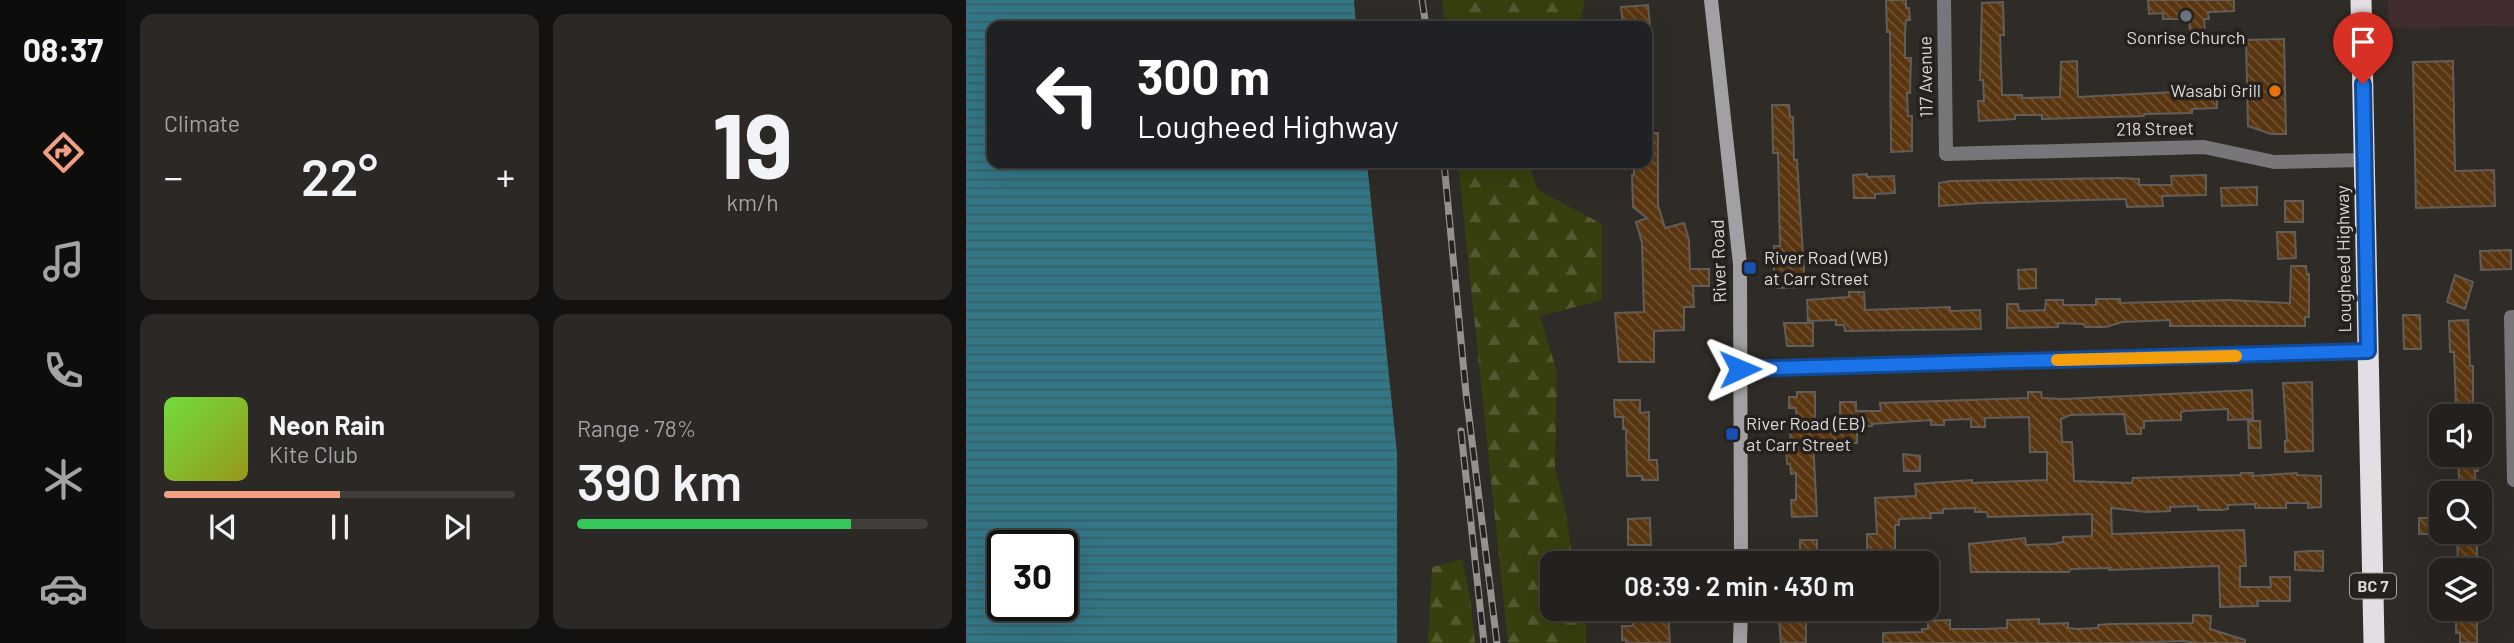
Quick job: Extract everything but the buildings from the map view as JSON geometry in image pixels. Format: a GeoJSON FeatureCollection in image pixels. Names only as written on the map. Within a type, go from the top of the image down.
{"type":"FeatureCollection","features":[{"type":"Feature","properties":{"kind":"highway","name":"Lougheed Highway"},"geometry":{"type":"LineString","coordinates":[[2361,0],[2374,643]]}},
{"type":"Feature","properties":{"kind":"street","name":"River Road"},"geometry":{"type":"LineString","coordinates":[[1711,0],[1741,264],[1741,551]]}},
{"type":"Feature","properties":{"kind":"street","name":"117 Avenue"},"geometry":{"type":"LineString","coordinates":[[1944,0],[1946,153]]}},
{"type":"Feature","properties":{"kind":"street","name":"218 Street"},"geometry":{"type":"LineString","coordinates":[[1946,153],[2204,147],[2274,162],[2364,160]]}},
{"type":"Feature","properties":{"kind":"street"},"geometry":{"type":"LineString","coordinates":[[2513,317],[2514,480]]}},
{"type":"Feature","properties":{"kind":"street"},"geometry":{"type":"LineString","coordinates":[[1740,369],[2368,351]]}},
{"type":"Feature","properties":{"kind":"street"},"geometry":{"type":"LineString","coordinates":[[1740,643],[1741,621]]}},
{"type":"Feature","properties":{"kind":"shaded area"},"geometry":{"type":"Polygon","coordinates":[[[2388,0],[2514,0],[2514,26],[2388,28],[2388,0]]]}},
{"type":"Feature","properties":{"kind":"green space"},"geometry":{"type":"Polygon","coordinates":[[[1442,0],[1585,0],[1580,21],[1444,21],[1442,0]]]}},
{"type":"Feature","properties":{"kind":"green space"},"geometry":{"type":"Polygon","coordinates":[[[1459,168],[1530,168],[1538,190],[1602,224],[1602,300],[1540,316],[1557,372],[1555,467],[1571,551],[1540,551],[1540,621],[1586,621],[1586,643],[1508,643],[1459,168]]]}},
{"type":"Feature","properties":{"kind":"green space"},"geometry":{"type":"Polygon","coordinates":[[[1462,559],[1470,596],[1475,643],[1428,643],[1432,567],[1462,559]]]}},
{"type":"Feature","properties":{"kind":"water"},"geometry":{"type":"Polygon","coordinates":[[[966,0],[1354,0],[1356,21],[987,21],[987,168],[1368,168],[1397,453],[1397,643],[966,643],[966,0]]]}},
{"type":"Feature","properties":{"kind":"railway"},"geometry":{"type":"LineString","coordinates":[[1422,0],[1425,21]]}},
{"type":"Feature","properties":{"kind":"railway"},"geometry":{"type":"LineString","coordinates":[[1444,168],[1466,393],[1497,643]]}},
{"type":"Feature","properties":{"kind":"railway"},"geometry":{"type":"LineString","coordinates":[[1461,431],[1484,643]]}},
{"type":"Feature","properties":{"kind":"slow traffic"},"geometry":{"type":"LineString","coordinates":[[2057,360],[2236,356]]}},
{"type":"Feature","properties":{"kind":"place","name":"Sonrise Church"},"geometry":{"type":"Point","coordinates":[2186,16]}},
{"type":"Feature","properties":{"kind":"place","name":"Wasabi Grill"},"geometry":{"type":"Point","coordinates":[2275,91]}},
{"type":"Feature","properties":{"kind":"place","name":"River Road (WB) at Carr Street"},"geometry":{"type":"Point","coordinates":[1750,268]}},
{"type":"Feature","properties":{"kind":"place","name":"River Road (EB) at Carr Street"},"geometry":{"type":"Point","coordinates":[1732,434]}},
{"type":"Feature","properties":{"kind":"route"},"geometry":{"type":"LineString","coordinates":[[1740,369],[2368,351],[2363,84]]}}]}
